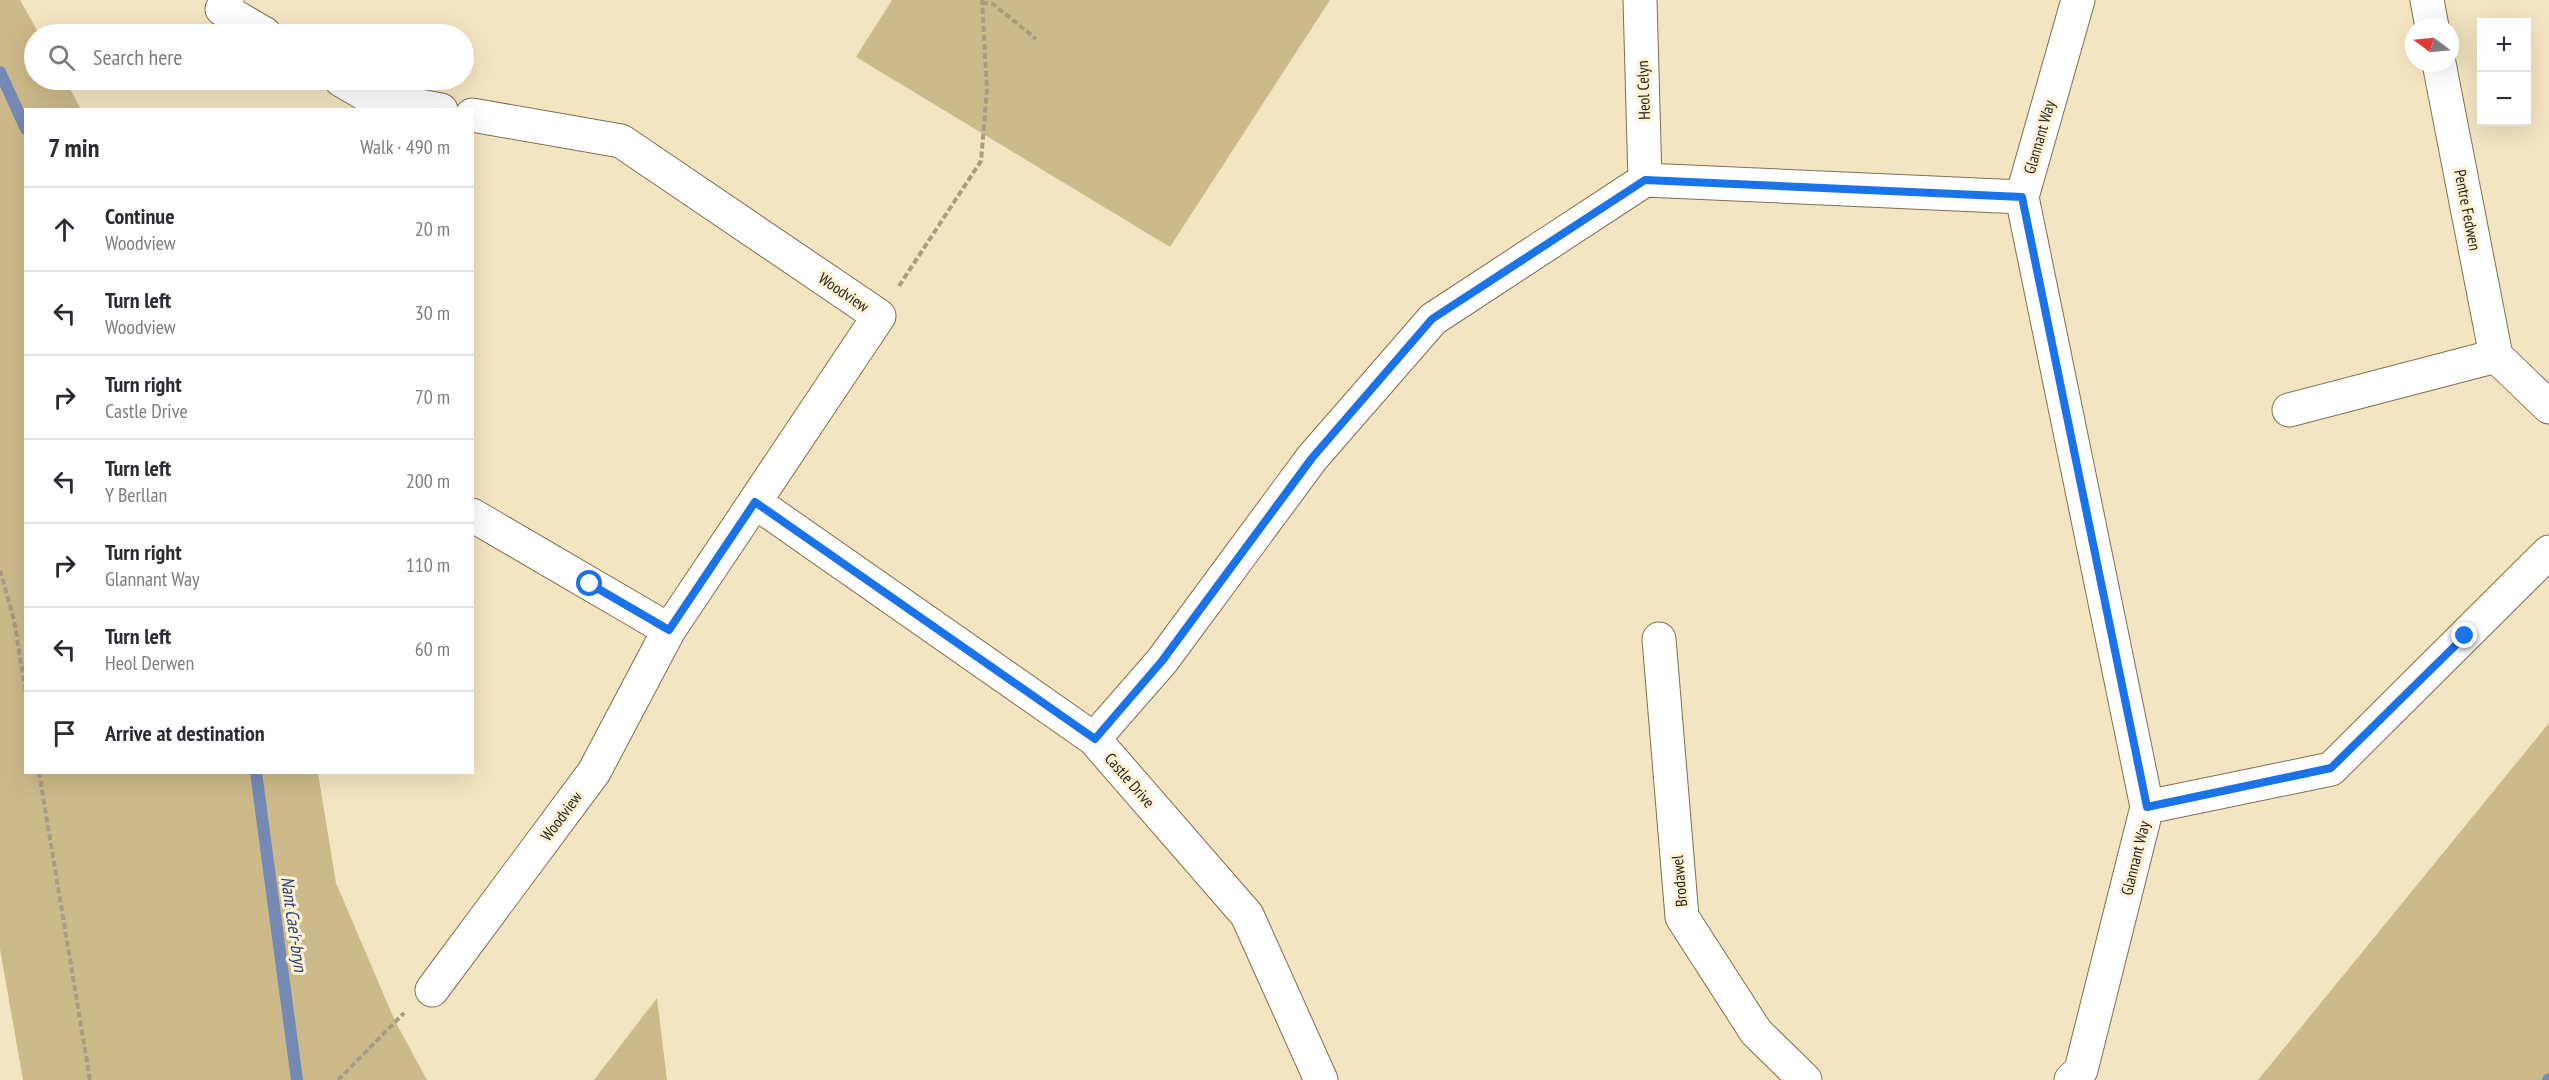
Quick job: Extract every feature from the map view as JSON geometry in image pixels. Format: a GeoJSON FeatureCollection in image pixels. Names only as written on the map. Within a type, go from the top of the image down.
{"type":"FeatureCollection","features":[{"type":"Feature","properties":{"kind":"street"},"geometry":{"type":"LineString","coordinates":[[227,0],[222,9],[248,24]]}},
{"type":"Feature","properties":{"kind":"street","name":"Heol Celyn"},"geometry":{"type":"LineString","coordinates":[[1640,0],[1645,180]]}},
{"type":"Feature","properties":{"kind":"street","name":"Glannant Way"},"geometry":{"type":"LineString","coordinates":[[2071,1080],[2081,1070],[2147,807],[2022,197],[2078,0]]}},
{"type":"Feature","properties":{"kind":"street"},"geometry":{"type":"LineString","coordinates":[[2427,0],[2430,18]]}},
{"type":"Feature","properties":{"kind":"street","name":"Pentre Fedwen"},"geometry":{"type":"LineString","coordinates":[[2441,72],[2496,356]]}},
{"type":"Feature","properties":{"kind":"street"},"geometry":{"type":"LineString","coordinates":[[358,90],[370,97],[430,108]]}},
{"type":"Feature","properties":{"kind":"street","name":"Woodview"},"geometry":{"type":"LineString","coordinates":[[432,990],[594,771],[669,630],[879,316],[621,141],[474,115]]}},
{"type":"Feature","properties":{"kind":"street"},"geometry":{"type":"LineString","coordinates":[[1095,739],[1162,661],[1312,458],[1432,319],[1645,180],[2022,197]]}},
{"type":"Feature","properties":{"kind":"street"},"geometry":{"type":"LineString","coordinates":[[2289,410],[2496,356],[2549,407]]}},
{"type":"Feature","properties":{"kind":"street","name":"Castle Drive"},"geometry":{"type":"LineString","coordinates":[[755,502],[1095,739],[1247,915],[1321,1080]]}},
{"type":"Feature","properties":{"kind":"street"},"geometry":{"type":"LineString","coordinates":[[474,516],[669,630]]}},
{"type":"Feature","properties":{"kind":"street"},"geometry":{"type":"LineString","coordinates":[[2147,807],[2331,768],[2549,552]]}},
{"type":"Feature","properties":{"kind":"street","name":"Brodawel"},"geometry":{"type":"LineString","coordinates":[[1659,639],[1682,917],[1756,1032],[1805,1080]]}},
{"type":"Feature","properties":{"kind":"path"},"geometry":{"type":"LineString","coordinates":[[879,316],[981,161],[987,89],[982,2],[993,4],[1036,39]]}},
{"type":"Feature","properties":{"kind":"path"},"geometry":{"type":"LineString","coordinates":[[0,570],[14,620],[24,681]]}},
{"type":"Feature","properties":{"kind":"path"},"geometry":{"type":"LineString","coordinates":[[39,774],[90,1080]]}},
{"type":"Feature","properties":{"kind":"path"},"geometry":{"type":"LineString","coordinates":[[338,1080],[395,1021],[432,990]]}},
{"type":"Feature","properties":{"kind":"shaded area"},"geometry":{"type":"Polygon","coordinates":[[[0,0],[20,0],[33,24],[24,24],[24,90],[71,90],[80,108],[24,108],[24,774],[318,774],[336,883],[395,1021],[427,1080],[23,1080],[0,949],[0,0]]]}},
{"type":"Feature","properties":{"kind":"shaded area"},"geometry":{"type":"Polygon","coordinates":[[[892,0],[1330,0],[1170,247],[856,57],[892,0]]]}},
{"type":"Feature","properties":{"kind":"shaded area"},"geometry":{"type":"Polygon","coordinates":[[[2549,723],[2549,1080],[2258,1080],[2549,723]]]}},
{"type":"Feature","properties":{"kind":"shaded area"},"geometry":{"type":"Polygon","coordinates":[[[657,998],[667,1080],[594,1080],[657,998]]]}},
{"type":"Feature","properties":{"kind":"waterway","name":"Nant Cae'r-bryn"},"geometry":{"type":"LineString","coordinates":[[0,72],[24,125]]}},
{"type":"Feature","properties":{"kind":"waterway","name":"Nant Cae'r-bryn"},"geometry":{"type":"LineString","coordinates":[[256,774],[297,1080]]}},
{"type":"Feature","properties":{"kind":"route"},"geometry":{"type":"LineString","coordinates":[[590,584],[669,630],[755,502],[1095,739],[1162,661],[1312,458],[1432,319],[1645,180],[2022,197],[2147,807],[2331,768],[2465,636]]}}]}
